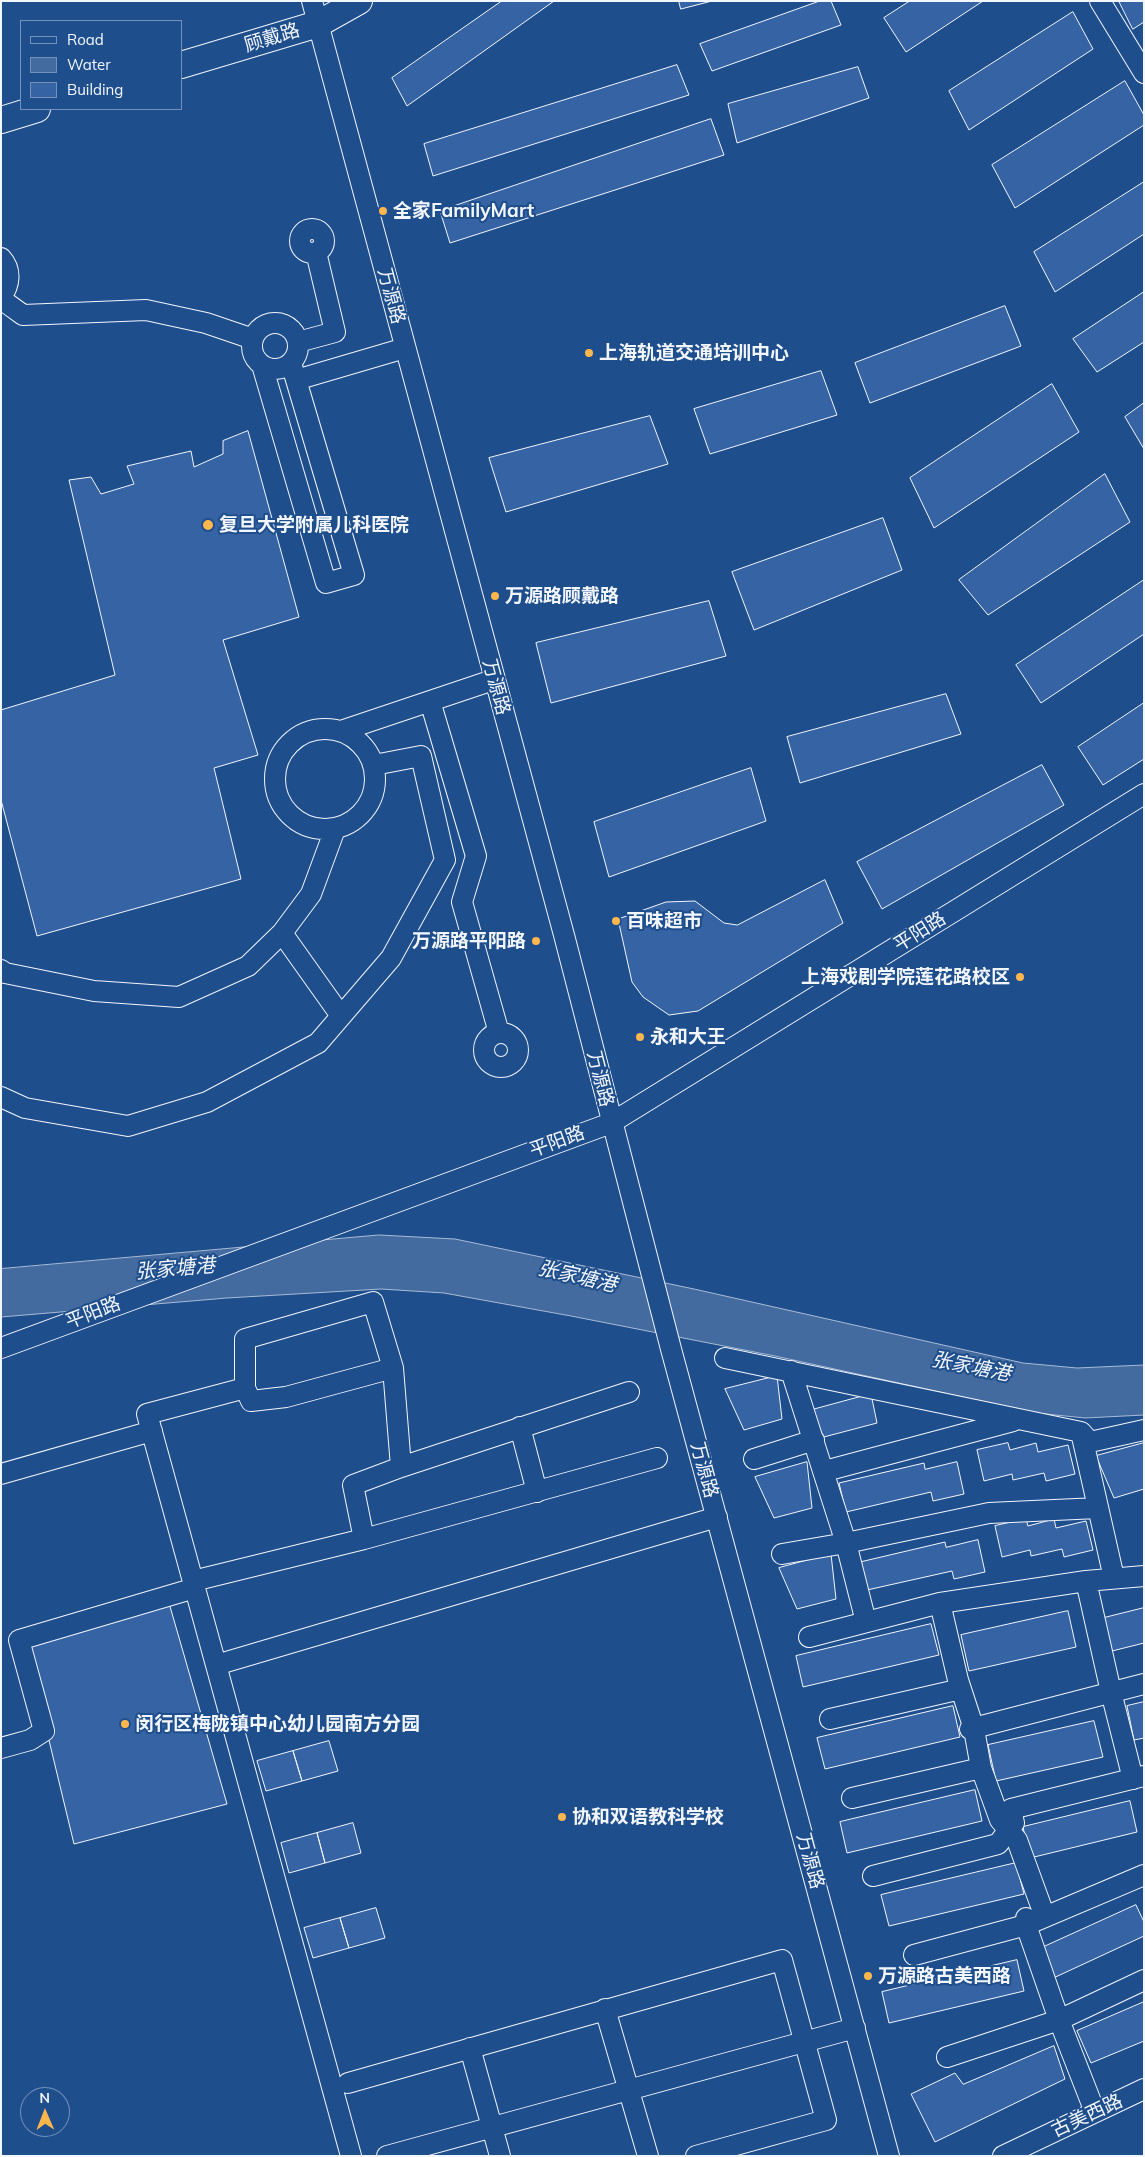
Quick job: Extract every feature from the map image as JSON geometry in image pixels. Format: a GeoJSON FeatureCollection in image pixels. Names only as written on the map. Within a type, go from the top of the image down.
{"type":"FeatureCollection","features":[{"type":"Feature","properties":{"kind":"main road","name":"顾戴路"},"geometry":{"type":"LineString","coordinates":[[182,65],[315,13],[360,1]]}},
{"type":"Feature","properties":{"kind":"main road"},"geometry":{"type":"LineString","coordinates":[[1,120],[34,110]]}},
{"type":"Feature","properties":{"kind":"street"},"geometry":{"type":"LineString","coordinates":[[1100,1],[1144,73]]}},
{"type":"Feature","properties":{"kind":"street","name":"万源路"},"geometry":{"type":"LineString","coordinates":[[315,13],[564,935],[611,1123],[671,1349],[889,2156]]}},
{"type":"Feature","properties":{"kind":"street"},"geometry":{"type":"LineString","coordinates":[[298,342],[335,332],[316,252]]}},
{"type":"Feature","properties":{"kind":"street"},"geometry":{"type":"LineString","coordinates":[[1,258],[8,271],[9,281],[1,298],[22,315],[146,310],[206,323],[253,339]]}},
{"type":"Feature","properties":{"kind":"street"},"geometry":{"type":"LineString","coordinates":[[276,324],[290,329],[298,342],[294,372],[354,575],[326,583],[262,365],[253,354],[253,339],[262,328],[276,324]]}},
{"type":"Feature","properties":{"kind":"street"},"geometry":{"type":"LineString","coordinates":[[262,365],[294,372],[405,348]]}},
{"type":"Feature","properties":{"kind":"street"},"geometry":{"type":"LineString","coordinates":[[341,731],[494,680]]}},
{"type":"Feature","properties":{"kind":"street"},"geometry":{"type":"LineString","coordinates":[[430,701],[476,856],[462,902],[499,1033]]}},
{"type":"Feature","properties":{"kind":"street"},"geometry":{"type":"LineString","coordinates":[[324,728],[341,731],[355,738],[367,750],[374,765],[376,782],[368,805],[350,823],[334,829],[318,829],[302,824],[288,814],[279,800],[274,784],[275,767],[282,752],[293,740],[307,731],[324,728]]}},
{"type":"Feature","properties":{"kind":"street"},"geometry":{"type":"LineString","coordinates":[[1,1097],[25,1108],[128,1126],[207,1102],[318,1043],[391,958],[445,860],[421,756],[374,765]]}},
{"type":"Feature","properties":{"kind":"street","name":"平阳路"},"geometry":{"type":"LineString","coordinates":[[1,1348],[611,1123],[1144,794]]}},
{"type":"Feature","properties":{"kind":"street"},"geometry":{"type":"LineString","coordinates":[[1,970],[5,973],[94,990],[179,997],[248,966],[282,933],[311,894],[334,829]]}},
{"type":"Feature","properties":{"kind":"street"},"geometry":{"type":"LineString","coordinates":[[282,933],[341,1016]]}},
{"type":"Feature","properties":{"kind":"street"},"geometry":{"type":"LineString","coordinates":[[393,1368],[286,1397],[252,1401],[245,1388],[245,1339],[373,1302],[393,1368],[401,1467]]}},
{"type":"Feature","properties":{"kind":"street"},"geometry":{"type":"LineString","coordinates":[[725,1358],[1081,1432],[1090,1442],[1144,1430]]}},
{"type":"Feature","properties":{"kind":"street"},"geometry":{"type":"LineString","coordinates":[[792,1371],[825,1471],[866,1622]]}},
{"type":"Feature","properties":{"kind":"street"},"geometry":{"type":"LineString","coordinates":[[245,1388],[147,1414],[351,2156]]}},
{"type":"Feature","properties":{"kind":"street"},"geometry":{"type":"LineString","coordinates":[[364,1540],[353,1485],[401,1467],[629,1392]]}},
{"type":"Feature","properties":{"kind":"street"},"geometry":{"type":"LineString","coordinates":[[825,1471],[1018,1419]]}},
{"type":"Feature","properties":{"kind":"street"},"geometry":{"type":"LineString","coordinates":[[520,1427],[538,1492]]}},
{"type":"Feature","properties":{"kind":"street"},"geometry":{"type":"LineString","coordinates":[[1,1474],[152,1431]]}},
{"type":"Feature","properties":{"kind":"street"},"geometry":{"type":"LineString","coordinates":[[1081,1432],[1114,1578]]}},
{"type":"Feature","properties":{"kind":"street"},"geometry":{"type":"LineString","coordinates":[[754,1459],[814,1440]]}},
{"type":"Feature","properties":{"kind":"street"},"geometry":{"type":"LineString","coordinates":[[1,1748],[30,1740],[44,1731],[19,1640],[194,1584],[364,1540],[657,1458]]}},
{"type":"Feature","properties":{"kind":"street"},"geometry":{"type":"LineString","coordinates":[[782,1554],[846,1543],[990,1513],[1098,1508]]}},
{"type":"Feature","properties":{"kind":"street"},"geometry":{"type":"LineString","coordinates":[[216,1665],[716,1517]]}},
{"type":"Feature","properties":{"kind":"street"},"geometry":{"type":"LineString","coordinates":[[809,1637],[940,1603],[1086,1580],[1144,1576]]}},
{"type":"Feature","properties":{"kind":"street"},"geometry":{"type":"LineString","coordinates":[[873,1876],[998,1844],[1014,1823],[1011,1809],[1139,1778],[1111,1692],[1086,1580]]}},
{"type":"Feature","properties":{"kind":"street"},"geometry":{"type":"LineString","coordinates":[[940,1603],[981,1768],[1000,1820],[1017,1840],[1033,1920],[1059,2020],[1095,2112]]}},
{"type":"Feature","properties":{"kind":"street"},"geometry":{"type":"LineString","coordinates":[[972,1729],[1144,1684]]}},
{"type":"Feature","properties":{"kind":"street"},"geometry":{"type":"LineString","coordinates":[[830,1720],[961,1689]]}},
{"type":"Feature","properties":{"kind":"street"},"geometry":{"type":"LineString","coordinates":[[852,1798],[981,1768]]}},
{"type":"Feature","properties":{"kind":"street"},"geometry":{"type":"LineString","coordinates":[[914,1955],[1033,1920],[1144,1875]]}},
{"type":"Feature","properties":{"kind":"street"},"geometry":{"type":"LineString","coordinates":[[348,2083],[782,1960],[826,2120],[696,2156]]}},
{"type":"Feature","properties":{"kind":"street"},"geometry":{"type":"LineString","coordinates":[[947,2056],[1059,2020],[1144,1980]]}},
{"type":"Feature","properties":{"kind":"street"},"geometry":{"type":"LineString","coordinates":[[605,2009],[648,2156]]}},
{"type":"Feature","properties":{"kind":"street"},"geometry":{"type":"LineString","coordinates":[[387,2156],[855,2028]]}},
{"type":"Feature","properties":{"kind":"street"},"geometry":{"type":"LineString","coordinates":[[470,2048],[500,2156]]}},
{"type":"Feature","properties":{"kind":"street","name":"古美西路"},"geometry":{"type":"LineString","coordinates":[[1003,2156],[1144,2089]]}},
{"type":"Feature","properties":{"kind":"water","name":"张家塘港"},"geometry":{"type":"Polygon","coordinates":[[[379,1235],[455,1239],[694,1289],[1023,1363],[1077,1368],[1144,1365],[1144,1415],[1085,1418],[1036,1413],[775,1356],[444,1293],[381,1289],[227,1298],[1,1317],[1,1269],[379,1235]]]}},
{"type":"Feature","properties":{"kind":"building"},"geometry":{"type":"Polygon","coordinates":[[[502,1],[554,1],[407,106],[392,78],[502,1]]]}},
{"type":"Feature","properties":{"kind":"building"},"geometry":{"type":"Polygon","coordinates":[[[679,1],[712,1],[681,9],[679,1]]]}},
{"type":"Feature","properties":{"kind":"building"},"geometry":{"type":"Polygon","coordinates":[[[820,1],[831,1],[841,25],[712,71],[700,44],[820,1]]]}},
{"type":"Feature","properties":{"kind":"building"},"geometry":{"type":"Polygon","coordinates":[[[910,1],[983,1],[906,52],[884,18],[910,1]]]}},
{"type":"Feature","properties":{"kind":"building"},"geometry":{"type":"Polygon","coordinates":[[[1119,1],[1144,1],[1144,22],[1133,29],[1119,1]]]}},
{"type":"Feature","properties":{"kind":"building"},"geometry":{"type":"Polygon","coordinates":[[[1073,12],[1093,49],[969,130],[949,91],[1073,12]]]}},
{"type":"Feature","properties":{"kind":"building"},"geometry":{"type":"Polygon","coordinates":[[[677,65],[689,95],[433,176],[424,144],[677,65]]]}},
{"type":"Feature","properties":{"kind":"building"},"geometry":{"type":"Polygon","coordinates":[[[858,67],[869,98],[737,143],[728,104],[858,67]]]}},
{"type":"Feature","properties":{"kind":"building"},"geometry":{"type":"Polygon","coordinates":[[[1125,81],[1144,115],[1144,125],[1015,208],[992,165],[1125,81]]]}},
{"type":"Feature","properties":{"kind":"building"},"geometry":{"type":"Polygon","coordinates":[[[711,119],[724,155],[450,243],[440,211],[711,119]]]}},
{"type":"Feature","properties":{"kind":"building"},"geometry":{"type":"Polygon","coordinates":[[[1144,182],[1144,234],[1055,292],[1034,252],[1144,182]]]}},
{"type":"Feature","properties":{"kind":"building"},"geometry":{"type":"Polygon","coordinates":[[[1144,292],[1144,342],[1097,372],[1073,339],[1144,292]]]}},
{"type":"Feature","properties":{"kind":"building"},"geometry":{"type":"Polygon","coordinates":[[[1005,306],[1021,346],[870,403],[855,363],[1005,306]]]}},
{"type":"Feature","properties":{"kind":"building"},"geometry":{"type":"Polygon","coordinates":[[[821,371],[837,415],[710,454],[694,409],[821,371]]]}},
{"type":"Feature","properties":{"kind":"building"},"geometry":{"type":"Polygon","coordinates":[[[1052,384],[1079,432],[934,528],[910,478],[1052,384]]]}},
{"type":"Feature","properties":{"kind":"building"},"geometry":{"type":"Polygon","coordinates":[[[1144,403],[1144,449],[1125,417],[1144,403]]]}},
{"type":"Feature","properties":{"kind":"building"},"geometry":{"type":"Polygon","coordinates":[[[650,416],[668,464],[506,512],[489,458],[650,416]]]}},
{"type":"Feature","properties":{"kind":"building"},"geometry":{"type":"Polygon","coordinates":[[[248,431],[299,617],[223,640],[258,755],[214,768],[241,879],[37,936],[1,800],[1,710],[115,675],[69,480],[91,477],[101,494],[134,484],[127,466],[191,451],[194,467],[223,454],[223,441],[248,431]]]}},
{"type":"Feature","properties":{"kind":"building"},"geometry":{"type":"Polygon","coordinates":[[[1105,474],[1130,522],[988,615],[959,580],[1105,474]]]}},
{"type":"Feature","properties":{"kind":"building"},"geometry":{"type":"Polygon","coordinates":[[[883,518],[902,570],[754,630],[732,572],[883,518]]]}},
{"type":"Feature","properties":{"kind":"building"},"geometry":{"type":"Polygon","coordinates":[[[1144,580],[1144,634],[1041,703],[1016,665],[1144,580]]]}},
{"type":"Feature","properties":{"kind":"building"},"geometry":{"type":"Polygon","coordinates":[[[709,601],[726,656],[551,703],[536,643],[709,601]]]}},
{"type":"Feature","properties":{"kind":"building"},"geometry":{"type":"Polygon","coordinates":[[[946,694],[961,734],[800,783],[787,737],[946,694]]]}},
{"type":"Feature","properties":{"kind":"building"},"geometry":{"type":"Polygon","coordinates":[[[1144,703],[1144,759],[1103,785],[1078,747],[1144,703]]]}},
{"type":"Feature","properties":{"kind":"building"},"geometry":{"type":"Polygon","coordinates":[[[1042,765],[1064,805],[882,909],[857,862],[1042,765]]]}},
{"type":"Feature","properties":{"kind":"building"},"geometry":{"type":"Polygon","coordinates":[[[751,768],[766,821],[609,877],[594,822],[751,768]]]}},
{"type":"Feature","properties":{"kind":"building"},"geometry":{"type":"Polygon","coordinates":[[[825,880],[843,923],[698,1011],[669,1015],[643,997],[632,982],[618,919],[666,902],[695,901],[724,923],[737,925],[825,880]]]}},
{"type":"Feature","properties":{"kind":"building"},"geometry":{"type":"Polygon","coordinates":[[[777,1376],[782,1419],[744,1430],[725,1389],[777,1376]]]}},
{"type":"Feature","properties":{"kind":"building"},"geometry":{"type":"Polygon","coordinates":[[[871,1394],[877,1423],[820,1438],[812,1410],[871,1394]]]}},
{"type":"Feature","properties":{"kind":"building"},"geometry":{"type":"Polygon","coordinates":[[[1008,1443],[1010,1450],[1036,1443],[1038,1452],[1068,1445],[1075,1474],[1046,1481],[1044,1473],[1013,1480],[1012,1474],[984,1481],[977,1450],[1008,1443]]]}},
{"type":"Feature","properties":{"kind":"building"},"geometry":{"type":"Polygon","coordinates":[[[1144,1443],[1144,1489],[1114,1498],[1096,1456],[1144,1443]]]}},
{"type":"Feature","properties":{"kind":"building"},"geometry":{"type":"Polygon","coordinates":[[[807,1462],[812,1508],[774,1518],[755,1477],[807,1462]]]}},
{"type":"Feature","properties":{"kind":"building"},"geometry":{"type":"Polygon","coordinates":[[[957,1462],[964,1494],[933,1501],[931,1492],[846,1512],[839,1483],[924,1463],[925,1469],[957,1462]]]}},
{"type":"Feature","properties":{"kind":"building"},"geometry":{"type":"Polygon","coordinates":[[[1026,1519],[1028,1526],[1054,1519],[1056,1528],[1086,1521],[1093,1550],[1064,1557],[1062,1549],[1031,1556],[1030,1550],[1002,1557],[995,1526],[1026,1519]]]}},
{"type":"Feature","properties":{"kind":"building"},"geometry":{"type":"Polygon","coordinates":[[[978,1540],[985,1572],[954,1579],[952,1571],[867,1590],[860,1562],[945,1542],[946,1547],[978,1540]]]}},
{"type":"Feature","properties":{"kind":"building"},"geometry":{"type":"Polygon","coordinates":[[[831,1554],[836,1599],[797,1609],[779,1568],[831,1554]]]}},
{"type":"Feature","properties":{"kind":"building","name":"闵行区梅陇镇中心幼儿园南方分园"},"geometry":{"type":"Polygon","coordinates":[[[169,1603],[227,1804],[74,1844],[26,1645],[169,1603]]]}},
{"type":"Feature","properties":{"kind":"building"},"geometry":{"type":"Polygon","coordinates":[[[1144,1608],[1144,1643],[1112,1651],[1104,1618],[1144,1608]]]}},
{"type":"Feature","properties":{"kind":"building"},"geometry":{"type":"Polygon","coordinates":[[[1068,1611],[1076,1647],[969,1671],[961,1635],[1068,1611]]]}},
{"type":"Feature","properties":{"kind":"building"},"geometry":{"type":"Polygon","coordinates":[[[931,1624],[939,1655],[803,1687],[796,1656],[931,1624]]]}},
{"type":"Feature","properties":{"kind":"building"},"geometry":{"type":"Polygon","coordinates":[[[1144,1702],[1144,1738],[1134,1740],[1127,1706],[1144,1702]]]}},
{"type":"Feature","properties":{"kind":"building"},"geometry":{"type":"Polygon","coordinates":[[[953,1706],[960,1737],[825,1769],[817,1738],[953,1706]]]}},
{"type":"Feature","properties":{"kind":"building"},"geometry":{"type":"Polygon","coordinates":[[[1094,1721],[1103,1757],[996,1781],[988,1745],[1094,1721]]]}},
{"type":"Feature","properties":{"kind":"building"},"geometry":{"type":"Polygon","coordinates":[[[329,1741],[338,1771],[302,1781],[293,1751],[329,1741]]]}},
{"type":"Feature","properties":{"kind":"building"},"geometry":{"type":"Polygon","coordinates":[[[293,1751],[302,1781],[266,1791],[257,1761],[293,1751]]]}},
{"type":"Feature","properties":{"kind":"building"},"geometry":{"type":"Polygon","coordinates":[[[975,1790],[982,1821],[847,1853],[840,1822],[975,1790]]]}},
{"type":"Feature","properties":{"kind":"building"},"geometry":{"type":"Polygon","coordinates":[[[1130,1801],[1137,1832],[1030,1858],[1023,1827],[1130,1801]]]}},
{"type":"Feature","properties":{"kind":"building"},"geometry":{"type":"Polygon","coordinates":[[[353,1823],[361,1853],[325,1863],[317,1833],[353,1823]]]}},
{"type":"Feature","properties":{"kind":"building"},"geometry":{"type":"Polygon","coordinates":[[[317,1833],[325,1863],[289,1873],[281,1843],[317,1833]]]}},
{"type":"Feature","properties":{"kind":"building"},"geometry":{"type":"Polygon","coordinates":[[[1016,1863],[1024,1894],[889,1926],[881,1895],[1016,1863]]]}},
{"type":"Feature","properties":{"kind":"building"},"geometry":{"type":"Polygon","coordinates":[[[1136,1905],[1144,1922],[1144,1936],[1049,1980],[1035,1951],[1136,1905]]]}},
{"type":"Feature","properties":{"kind":"building"},"geometry":{"type":"Polygon","coordinates":[[[376,1908],[385,1938],[349,1948],[340,1918],[376,1908]]]}},
{"type":"Feature","properties":{"kind":"building"},"geometry":{"type":"Polygon","coordinates":[[[340,1918],[349,1948],[313,1958],[304,1928],[340,1918]]]}},
{"type":"Feature","properties":{"kind":"building"},"geometry":{"type":"Polygon","coordinates":[[[1017,1960],[1024,1991],[889,2023],[882,1992],[1017,1960]]]}},
{"type":"Feature","properties":{"kind":"building"},"geometry":{"type":"Polygon","coordinates":[[[1144,2002],[1144,2041],[1091,2063],[1077,2031],[1144,2002]]]}},
{"type":"Feature","properties":{"kind":"building"},"geometry":{"type":"Polygon","coordinates":[[[1054,2046],[1065,2079],[935,2142],[911,2094],[955,2073],[963,2084],[1054,2046]]]}},
{"type":"Feature","properties":{"kind":"place","name":"全家FamilyMart"},"geometry":{"type":"Point","coordinates":[383,211]}},
{"type":"Feature","properties":{"kind":"place","name":"上海轨道交通培训中心"},"geometry":{"type":"Point","coordinates":[589,353]}},
{"type":"Feature","properties":{"kind":"place","name":"复旦大学附属儿科医院"},"geometry":{"type":"Point","coordinates":[208,525]}},
{"type":"Feature","properties":{"kind":"place","name":"万源路顾戴路"},"geometry":{"type":"Point","coordinates":[495,596]}},
{"type":"Feature","properties":{"kind":"place","name":"百味超市"},"geometry":{"type":"Point","coordinates":[616,921]}},
{"type":"Feature","properties":{"kind":"place","name":"万源路平阳路"},"geometry":{"type":"Point","coordinates":[536,941]}},
{"type":"Feature","properties":{"kind":"place","name":"上海戏剧学院莲花路校区"},"geometry":{"type":"Point","coordinates":[1020,977]}},
{"type":"Feature","properties":{"kind":"place","name":"永和大王"},"geometry":{"type":"Point","coordinates":[640,1037]}},
{"type":"Feature","properties":{"kind":"place","name":"闵行区梅陇镇中心幼儿园南方分园"},"geometry":{"type":"Point","coordinates":[125,1724]}},
{"type":"Feature","properties":{"kind":"place","name":"协和双语教科学校"},"geometry":{"type":"Point","coordinates":[562,1817]}},
{"type":"Feature","properties":{"kind":"place","name":"万源路古美西路"},"geometry":{"type":"Point","coordinates":[868,1976]}}]}
